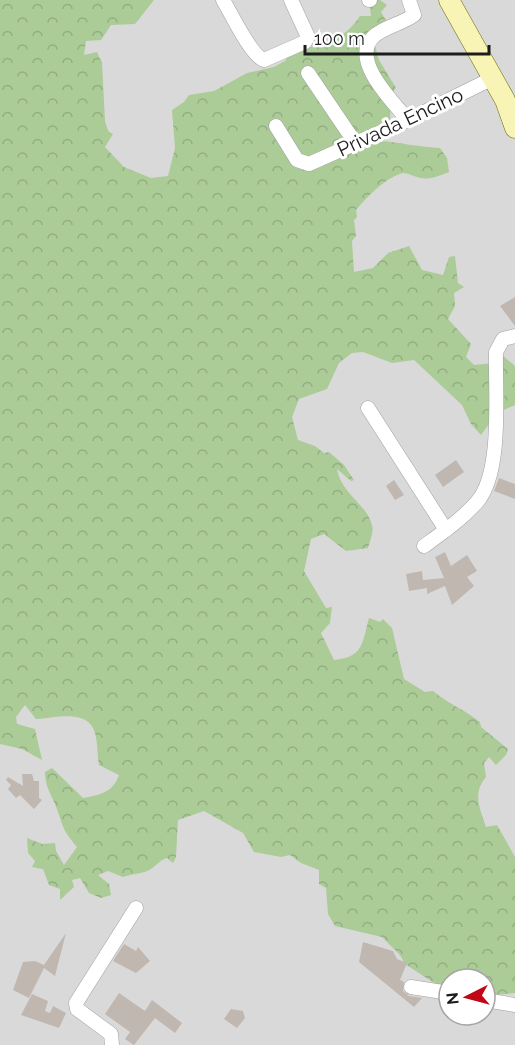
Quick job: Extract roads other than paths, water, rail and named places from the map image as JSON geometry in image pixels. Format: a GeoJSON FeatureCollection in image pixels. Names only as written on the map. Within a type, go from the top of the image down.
{"type":"FeatureCollection","features":[{"type":"Feature","properties":{"kind":"street"},"geometry":{"type":"LineString","coordinates":[[224,0],[250,46],[264,60],[305,42],[308,37],[291,0]]}},
{"type":"Feature","properties":{"kind":"street"},"geometry":{"type":"LineString","coordinates":[[408,120],[366,63],[368,44],[374,36],[414,15],[409,0]]}},
{"type":"Feature","properties":{"kind":"street"},"geometry":{"type":"LineString","coordinates":[[452,1],[491,79],[505,100],[515,128]]}},
{"type":"Feature","properties":{"kind":"street"},"geometry":{"type":"LineString","coordinates":[[308,73],[356,144]]}},
{"type":"Feature","properties":{"kind":"street","name":"Privada Encino"},"geometry":{"type":"LineString","coordinates":[[276,126],[297,160],[309,164],[408,120],[491,79]]}},
{"type":"Feature","properties":{"kind":"street"},"geometry":{"type":"LineString","coordinates":[[424,546],[478,501],[489,482],[494,448],[496,352],[503,339],[515,336]]}},
{"type":"Feature","properties":{"kind":"street"},"geometry":{"type":"LineString","coordinates":[[368,408],[446,530]]}},
{"type":"Feature","properties":{"kind":"street"},"geometry":{"type":"LineString","coordinates":[[112,1045],[111,1034],[77,1009],[76,1003],[136,908]]}},
{"type":"Feature","properties":{"kind":"street"},"geometry":{"type":"LineString","coordinates":[[411,987],[437,991]]}},
{"type":"Feature","properties":{"kind":"street"},"geometry":{"type":"LineString","coordinates":[[497,1002],[515,1005]]}}]}
